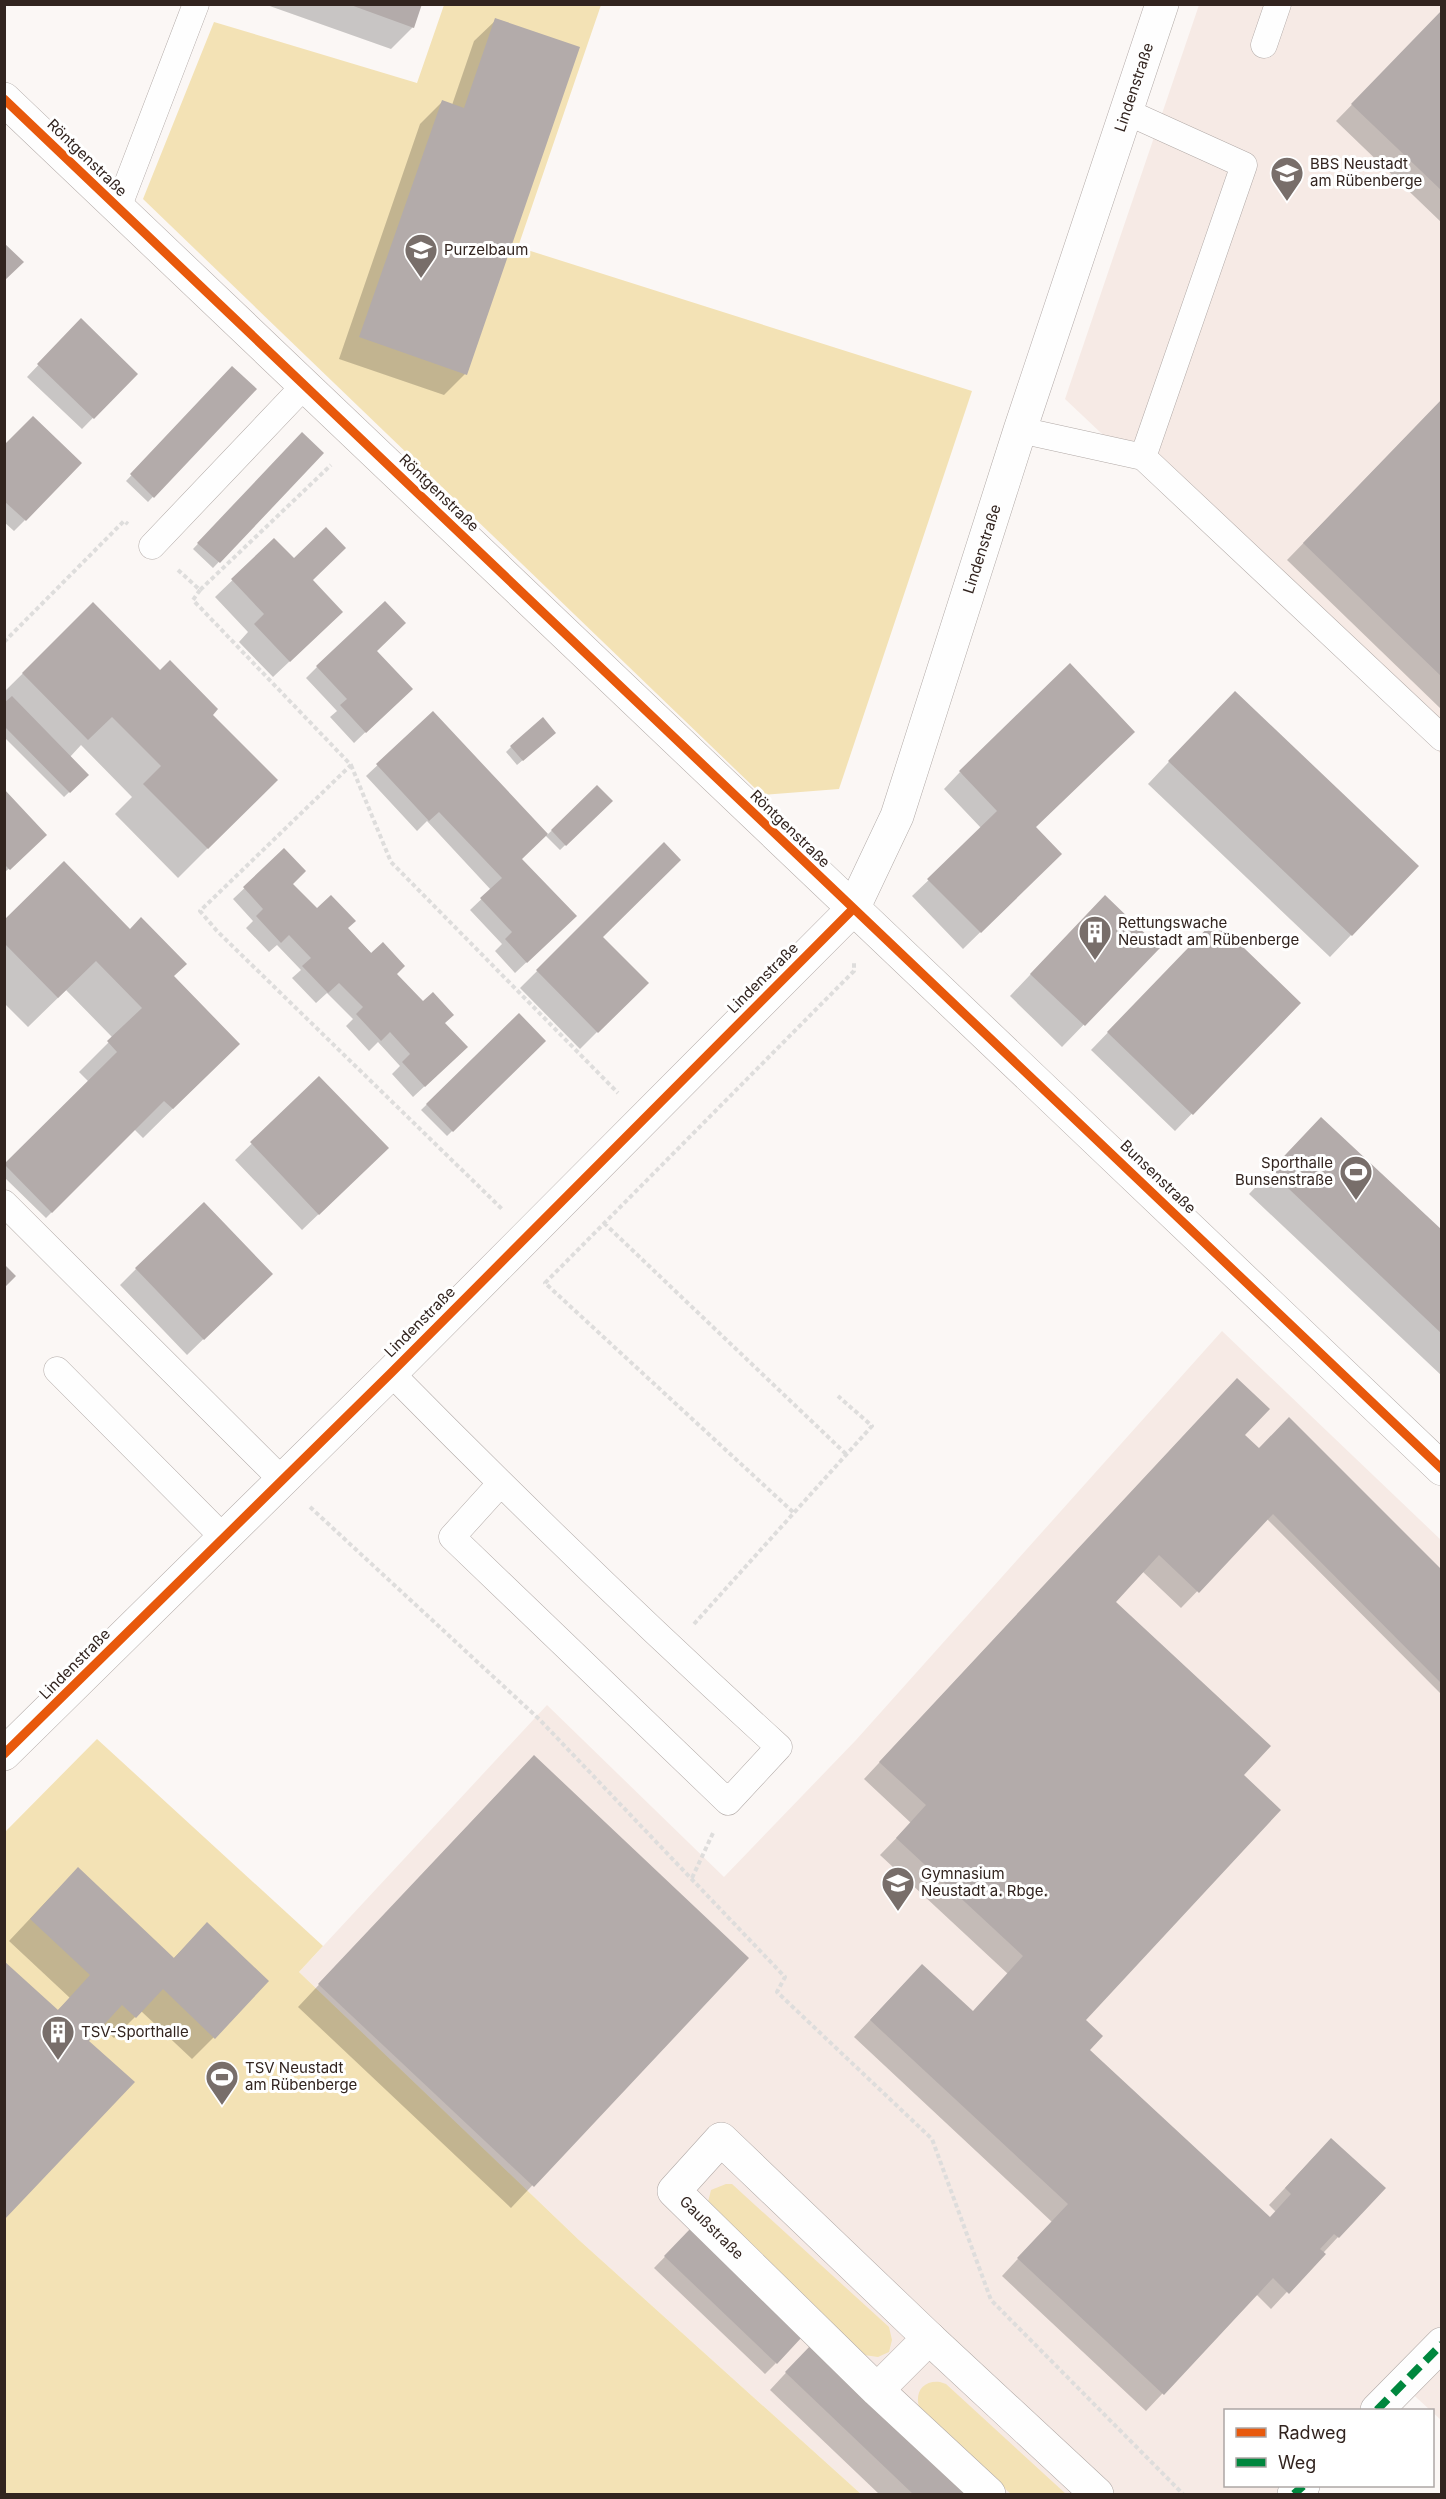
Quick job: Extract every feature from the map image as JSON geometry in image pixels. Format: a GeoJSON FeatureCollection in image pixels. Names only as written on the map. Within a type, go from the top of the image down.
{"type":"FeatureCollection","features":[{"type":"Feature","properties":{"kind":"street","name":"Lindenstraße"},"geometry":{"type":"LineString","coordinates":[[4,1754],[391,1373],[853,909],[897,816],[1020,430],[1162,4]]}},
{"type":"Feature","properties":{"kind":"street","name":"Röntgenstraße"},"geometry":{"type":"LineString","coordinates":[[4,99],[853,909]]}},
{"type":"Feature","properties":{"kind":"street","name":"Bunsenstraße"},"geometry":{"type":"LineString","coordinates":[[853,909],[1442,1469]]}},
{"type":"Feature","properties":{"kind":"street","name":"Gaußstraße"},"geometry":{"type":"LineString","coordinates":[[989,2494],[877,2390],[674,2192],[721,2139],[929,2338],[1097,2494]]}},
{"type":"Feature","properties":{"kind":"street"},"geometry":{"type":"LineString","coordinates":[[877,2390],[929,2338]]}},
{"type":"Feature","properties":{"kind":"street"},"geometry":{"type":"LineString","coordinates":[[1378,2409],[1442,2344]]}},
{"type":"Feature","properties":{"kind":"lane"},"geometry":{"type":"LineString","coordinates":[[118,208],[196,4]]}},
{"type":"Feature","properties":{"kind":"lane"},"geometry":{"type":"LineString","coordinates":[[1264,45],[1278,4]]}},
{"type":"Feature","properties":{"kind":"lane"},"geometry":{"type":"LineString","coordinates":[[1127,111],[1244,165],[1143,457]]}},
{"type":"Feature","properties":{"kind":"lane"},"geometry":{"type":"LineString","coordinates":[[152,546],[304,386]]}},
{"type":"Feature","properties":{"kind":"lane"},"geometry":{"type":"LineString","coordinates":[[1020,430],[1143,457],[1442,738]]}},
{"type":"Feature","properties":{"kind":"lane"},"geometry":{"type":"LineString","coordinates":[[4,1203],[282,1480]]}},
{"type":"Feature","properties":{"kind":"lane"},"geometry":{"type":"LineString","coordinates":[[57,1370],[224,1539]]}},
{"type":"Feature","properties":{"kind":"lane"},"geometry":{"type":"LineString","coordinates":[[391,1373],[500,1484],[672,1649],[779,1747],[728,1802],[452,1537],[500,1484]]}},
{"type":"Feature","properties":{"kind":"path"},"geometry":{"type":"LineString","coordinates":[[200,590],[193,600],[351,765],[391,862],[644,1119]]}},
{"type":"Feature","properties":{"kind":"path"},"geometry":{"type":"LineString","coordinates":[[351,765],[200,910],[217,931],[528,1235]]}},
{"type":"Feature","properties":{"kind":"path"},"geometry":{"type":"LineString","coordinates":[[793,1512],[544,1283],[854,971],[853,909]]}},
{"type":"Feature","properties":{"kind":"path"},"geometry":{"type":"LineString","coordinates":[[604,1222],[846,1454]]}},
{"type":"Feature","properties":{"kind":"path"},"geometry":{"type":"LineString","coordinates":[[672,1649],[872,1426],[838,1396]]}},
{"type":"Feature","properties":{"kind":"path"},"geometry":{"type":"LineString","coordinates":[[282,1480],[539,1719],[784,1977],[777,1992],[932,2139],[991,2300],[1184,2494]]}},
{"type":"Feature","properties":{"kind":"path"},"geometry":{"type":"LineString","coordinates":[[692,1878],[728,1802]]}},
{"type":"Feature","properties":{"kind":"shaded area"},"geometry":{"type":"Polygon","coordinates":[[[444,5],[601,5],[518,247],[972,391],[839,789],[762,795],[143,199],[214,22],[417,83],[444,5]]]}},
{"type":"Feature","properties":{"kind":"shaded area","name":"BBS Neustadt am Rübenberge"},"geometry":{"type":"Polygon","coordinates":[[[1199,5],[1441,5],[1441,754],[1065,399],[1199,5]]]}},
{"type":"Feature","properties":{"kind":"shaded area","name":"Gymnasium Neustadt a. Rbge."},"geometry":{"type":"Polygon","coordinates":[[[1222,1331],[1441,1540],[1441,2420],[1434,2414],[1434,2409],[1429,2409],[1407,2389],[1387,2409],[1224,2409],[1224,2487],[1312,2487],[1304,2494],[861,2494],[579,2240],[299,1972],[547,1705],[724,1877],[856,1740],[1222,1331]]]}},
{"type":"Feature","properties":{"kind":"shaded area","name":"TSV Neustadt am Rübenberge"},"geometry":{"type":"Polygon","coordinates":[[[97,1739],[323,1946],[299,1972],[579,2240],[861,2494],[5,2494],[5,1832],[97,1739]]]}},
{"type":"Feature","properties":{"kind":"shaded area"},"geometry":{"type":"Polygon","coordinates":[[[732,2184],[889,2327],[892,2340],[889,2352],[878,2357],[864,2355],[708,2202],[711,2190],[732,2184]]]}},
{"type":"Feature","properties":{"kind":"shaded area"},"geometry":{"type":"Polygon","coordinates":[[[928,2383],[946,2384],[1066,2494],[1011,2494],[921,2412],[918,2400],[920,2390],[928,2383]]]}},
{"type":"Feature","properties":{"kind":"building"},"geometry":{"type":"Polygon","coordinates":[[[348,4],[422,4],[414,28],[348,4]]]}},
{"type":"Feature","properties":{"kind":"building"},"geometry":{"type":"Polygon","coordinates":[[[1442,10],[1442,191],[1351,104],[1442,10]]]}},
{"type":"Feature","properties":{"kind":"building"},"geometry":{"type":"Polygon","coordinates":[[[495,18],[580,47],[467,375],[359,337],[442,100],[464,108],[495,18]]]}},
{"type":"Feature","properties":{"kind":"building"},"geometry":{"type":"Polygon","coordinates":[[[4,243],[24,262],[4,281],[4,243]]]}},
{"type":"Feature","properties":{"kind":"building"},"geometry":{"type":"Polygon","coordinates":[[[81,318],[138,374],[94,419],[37,364],[81,318]]]}},
{"type":"Feature","properties":{"kind":"building"},"geometry":{"type":"Polygon","coordinates":[[[232,366],[257,389],[154,498],[130,474],[232,366]]]}},
{"type":"Feature","properties":{"kind":"building"},"geometry":{"type":"Polygon","coordinates":[[[1442,399],[1442,677],[1303,543],[1442,399]]]}},
{"type":"Feature","properties":{"kind":"building"},"geometry":{"type":"Polygon","coordinates":[[[33,416],[82,463],[26,521],[4,501],[4,445],[33,416]]]}},
{"type":"Feature","properties":{"kind":"building"},"geometry":{"type":"Polygon","coordinates":[[[302,432],[324,453],[220,563],[197,543],[302,432]]]}},
{"type":"Feature","properties":{"kind":"building"},"geometry":{"type":"Polygon","coordinates":[[[326,527],[346,548],[313,580],[343,612],[290,662],[254,624],[264,614],[231,579],[274,538],[294,558],[326,527]]]}},
{"type":"Feature","properties":{"kind":"building"},"geometry":{"type":"Polygon","coordinates":[[[385,601],[406,623],[377,651],[413,689],[366,733],[340,705],[347,699],[316,666],[385,601]]]}},
{"type":"Feature","properties":{"kind":"building"},"geometry":{"type":"Polygon","coordinates":[[[93,602],[160,670],[170,660],[218,709],[213,715],[278,780],[208,849],[143,784],[161,766],[112,717],[88,740],[22,673],[93,602]]]}},
{"type":"Feature","properties":{"kind":"building"},"geometry":{"type":"Polygon","coordinates":[[[1070,663],[1135,732],[1036,827],[1062,854],[981,933],[927,879],[997,811],[959,771],[1070,663]]]}},
{"type":"Feature","properties":{"kind":"building"},"geometry":{"type":"Polygon","coordinates":[[[1235,691],[1419,866],[1352,936],[1168,761],[1235,691]]]}},
{"type":"Feature","properties":{"kind":"building"},"geometry":{"type":"Polygon","coordinates":[[[12,696],[89,775],[70,793],[4,726],[4,703],[12,696]]]}},
{"type":"Feature","properties":{"kind":"building"},"geometry":{"type":"Polygon","coordinates":[[[433,711],[548,834],[522,859],[577,916],[527,963],[505,939],[512,932],[480,898],[502,878],[439,812],[429,821],[376,764],[433,711]]]}},
{"type":"Feature","properties":{"kind":"building"},"geometry":{"type":"Polygon","coordinates":[[[543,717],[556,733],[523,761],[510,746],[543,717]]]}},
{"type":"Feature","properties":{"kind":"building"},"geometry":{"type":"Polygon","coordinates":[[[597,785],[613,801],[566,846],[551,830],[597,785]]]}},
{"type":"Feature","properties":{"kind":"building"},"geometry":{"type":"Polygon","coordinates":[[[4,789],[47,835],[10,870],[4,864],[4,789]]]}},
{"type":"Feature","properties":{"kind":"building"},"geometry":{"type":"Polygon","coordinates":[[[664,842],[681,860],[603,937],[649,983],[598,1033],[536,970],[664,842]]]}},
{"type":"Feature","properties":{"kind":"building"},"geometry":{"type":"Polygon","coordinates":[[[284,848],[306,871],[293,884],[317,908],[331,895],[356,921],[348,928],[371,953],[383,942],[405,966],[397,974],[423,1001],[433,992],[454,1015],[445,1023],[468,1047],[425,1087],[402,1062],[410,1054],[390,1032],[381,1041],[356,1014],[363,1007],[339,983],[328,993],[302,966],[311,958],[289,935],[281,943],[256,916],[263,909],[243,887],[284,848]]]}},
{"type":"Feature","properties":{"kind":"building"},"geometry":{"type":"Polygon","coordinates":[[[64,861],[130,929],[141,917],[187,964],[174,976],[240,1044],[173,1109],[164,1101],[52,1213],[4,1164],[117,1052],[107,1041],[142,1008],[96,961],[58,998],[4,943],[4,920],[64,861]]]}},
{"type":"Feature","properties":{"kind":"building","name":"Rettungswache Neustadt am Rübenberge"},"geometry":{"type":"Polygon","coordinates":[[[1105,895],[1160,948],[1085,1026],[1030,974],[1105,895]]]}},
{"type":"Feature","properties":{"kind":"building"},"geometry":{"type":"Polygon","coordinates":[[[1215,920],[1301,1003],[1193,1115],[1107,1032],[1215,920]]]}},
{"type":"Feature","properties":{"kind":"building"},"geometry":{"type":"Polygon","coordinates":[[[519,1013],[546,1041],[453,1132],[426,1104],[519,1013]]]}},
{"type":"Feature","properties":{"kind":"building"},"geometry":{"type":"Polygon","coordinates":[[[319,1076],[389,1148],[319,1215],[250,1142],[319,1076]]]}},
{"type":"Feature","properties":{"kind":"building","name":"Sporthalle Bunsenstraße"},"geometry":{"type":"Polygon","coordinates":[[[1321,1117],[1442,1230],[1442,1334],[1270,1171],[1321,1117]]]}},
{"type":"Feature","properties":{"kind":"building"},"geometry":{"type":"Polygon","coordinates":[[[204,1202],[273,1274],[204,1340],[135,1268],[204,1202]]]}},
{"type":"Feature","properties":{"kind":"building"},"geometry":{"type":"Polygon","coordinates":[[[4,1264],[16,1276],[4,1288],[4,1264]]]}},
{"type":"Feature","properties":{"kind":"building"},"geometry":{"type":"Polygon","coordinates":[[[1237,1378],[1270,1409],[1245,1435],[1259,1448],[1289,1417],[1442,1570],[1442,1684],[1273,1514],[1199,1593],[1159,1555],[1116,1602],[1271,1746],[1244,1775],[1281,1810],[1086,2020],[1103,2036],[1090,2050],[1270,2217],[1291,2194],[1285,2188],[1331,2138],[1386,2188],[1339,2238],[1334,2234],[1320,2249],[1326,2254],[1289,2294],[1273,2278],[1164,2395],[1017,2258],[1068,2204],[870,2020],[922,1964],[973,2011],[1023,1956],[896,1838],[926,1805],[879,1762],[1237,1378]]]}},
{"type":"Feature","properties":{"kind":"building"},"geometry":{"type":"Polygon","coordinates":[[[534,1755],[749,1958],[534,2187],[318,1984],[534,1755]]]}},
{"type":"Feature","properties":{"kind":"building","name":"TSV-Sporthalle"},"geometry":{"type":"Polygon","coordinates":[[[78,1867],[174,1958],[207,1922],[269,1981],[215,2039],[163,1989],[136,2018],[122,2005],[89,2041],[135,2082],[4,2220],[4,1961],[58,2010],[90,1975],[30,1919],[78,1867]]]}},
{"type":"Feature","properties":{"kind":"building"},"geometry":{"type":"Polygon","coordinates":[[[690,2229],[802,2337],[777,2364],[664,2256],[690,2229]]]}},
{"type":"Feature","properties":{"kind":"building"},"geometry":{"type":"Polygon","coordinates":[[[811,2345],[968,2494],[913,2494],[785,2372],[811,2345]]]}},
{"type":"Feature","properties":{"kind":"marked path"},"geometry":{"type":"LineString","coordinates":[[1378,2409],[1442,2344]]}},
{"type":"Feature","properties":{"kind":"marked path"},"geometry":{"type":"LineString","coordinates":[[1294,2494],[1302,2487]]}},
{"type":"Feature","properties":{"kind":"cycle path"},"geometry":{"type":"LineString","coordinates":[[4,99],[1442,1469]]}},
{"type":"Feature","properties":{"kind":"cycle path"},"geometry":{"type":"LineString","coordinates":[[4,1754],[391,1373],[853,909]]}},
{"type":"Feature","properties":{"kind":"place","name":"BBS Neustadt am Rübenberge"},"geometry":{"type":"Point","coordinates":[1287,202]}},
{"type":"Feature","properties":{"kind":"place","name":"Purzelbaum"},"geometry":{"type":"Point","coordinates":[421,279]}},
{"type":"Feature","properties":{"kind":"place","name":"Rettungswache Neustadt am Rübenberge"},"geometry":{"type":"Point","coordinates":[1095,961]}},
{"type":"Feature","properties":{"kind":"place","name":"Sporthalle Bunsenstraße"},"geometry":{"type":"Point","coordinates":[1356,1201]}},
{"type":"Feature","properties":{"kind":"place","name":"Gymnasium Neustadt a. Rbge."},"geometry":{"type":"Point","coordinates":[898,1912]}},
{"type":"Feature","properties":{"kind":"place","name":"TSV-Sporthalle"},"geometry":{"type":"Point","coordinates":[58,2061]}},
{"type":"Feature","properties":{"kind":"place","name":"TSV Neustadt am Rübenberge"},"geometry":{"type":"Point","coordinates":[222,2106]}}]}
